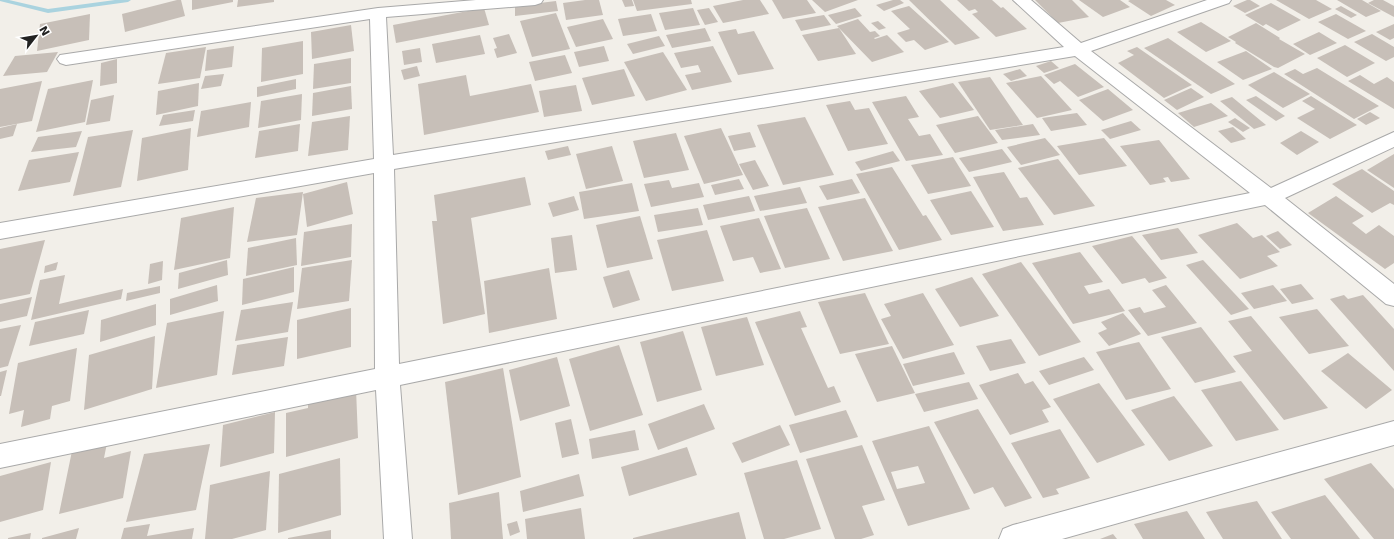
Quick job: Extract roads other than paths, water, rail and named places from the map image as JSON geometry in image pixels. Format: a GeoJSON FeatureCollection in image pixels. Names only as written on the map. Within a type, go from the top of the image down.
{"type":"FeatureCollection","features":[{"type":"Feature","properties":{"kind":"street"},"geometry":{"type":"LineString","coordinates":[[66,59],[378,13],[535,0]]}},
{"type":"Feature","properties":{"kind":"street"},"geometry":{"type":"LineString","coordinates":[[1021,0],[1078,50],[1394,297]]}},
{"type":"Feature","properties":{"kind":"street"},"geometry":{"type":"LineString","coordinates":[[0,231],[384,164],[1078,50],[1223,0]]}},
{"type":"Feature","properties":{"kind":"street"},"geometry":{"type":"LineString","coordinates":[[378,13],[384,164],[387,378],[398,539]]}},
{"type":"Feature","properties":{"kind":"street"},"geometry":{"type":"LineString","coordinates":[[0,456],[1269,198],[1394,139]]}},
{"type":"Feature","properties":{"kind":"street"},"geometry":{"type":"LineString","coordinates":[[1013,539],[1394,433]]}},
{"type":"Feature","properties":{"kind":"waterway"},"geometry":{"type":"LineString","coordinates":[[2,0],[48,11],[128,0]]}}]}
